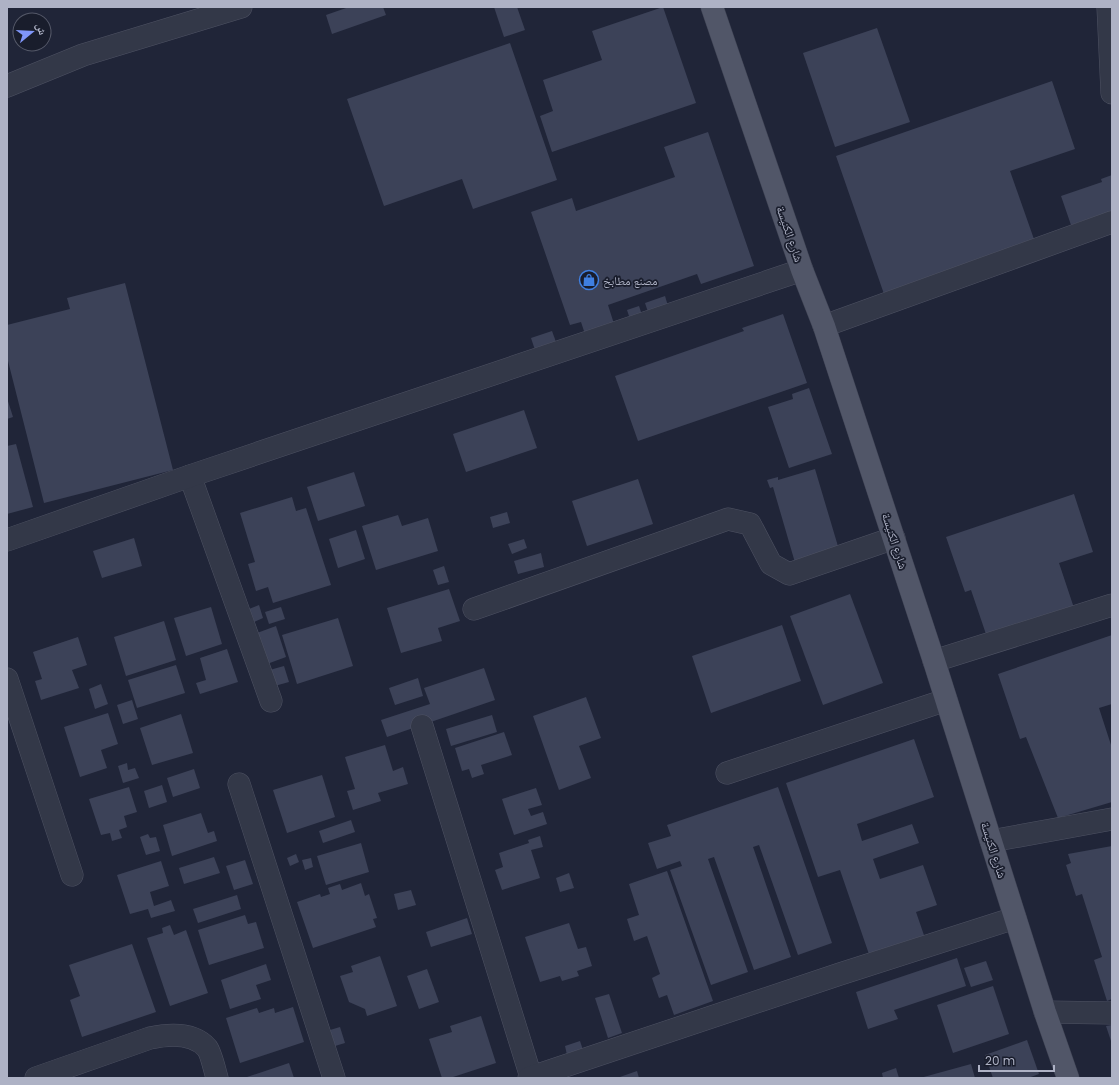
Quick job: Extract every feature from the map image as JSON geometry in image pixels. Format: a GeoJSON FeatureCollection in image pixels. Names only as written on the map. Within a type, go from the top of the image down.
{"type":"FeatureCollection","features":[{"type":"Feature","properties":{"kind":"main road","name":"شارع الكنيسة"},"geometry":{"type":"LineString","coordinates":[[712,7],[802,270],[824,326],[934,661],[1045,1012],[1068,1078]]}},
{"type":"Feature","properties":{"kind":"street"},"geometry":{"type":"LineString","coordinates":[[7,86],[83,55],[241,7]]}},
{"type":"Feature","properties":{"kind":"street"},"geometry":{"type":"LineString","coordinates":[[1108,7],[1112,93]]}},
{"type":"Feature","properties":{"kind":"street"},"geometry":{"type":"LineString","coordinates":[[824,326],[1112,222]]}},
{"type":"Feature","properties":{"kind":"street"},"geometry":{"type":"LineString","coordinates":[[7,540],[190,476],[802,270]]}},
{"type":"Feature","properties":{"kind":"street"},"geometry":{"type":"LineString","coordinates":[[190,476],[271,701]]}},
{"type":"Feature","properties":{"kind":"street"},"geometry":{"type":"LineString","coordinates":[[474,609],[728,519],[750,524],[770,564],[789,574],[894,538]]}},
{"type":"Feature","properties":{"kind":"street"},"geometry":{"type":"LineString","coordinates":[[934,661],[1112,605]]}},
{"type":"Feature","properties":{"kind":"street"},"geometry":{"type":"LineString","coordinates":[[7,679],[72,875]]}},
{"type":"Feature","properties":{"kind":"street"},"geometry":{"type":"LineString","coordinates":[[727,773],[946,700]]}},
{"type":"Feature","properties":{"kind":"street"},"geometry":{"type":"LineString","coordinates":[[422,726],[530,1078],[848,972],[1016,918]]}},
{"type":"Feature","properties":{"kind":"street"},"geometry":{"type":"LineString","coordinates":[[238,784],[334,1078]]}},
{"type":"Feature","properties":{"kind":"street"},"geometry":{"type":"LineString","coordinates":[[991,841],[1112,819]]}},
{"type":"Feature","properties":{"kind":"street"},"geometry":{"type":"LineString","coordinates":[[1045,1012],[1112,1013]]}},
{"type":"Feature","properties":{"kind":"street"},"geometry":{"type":"LineString","coordinates":[[36,1078],[150,1038],[165,1035],[180,1035],[194,1039],[208,1048],[217,1078]]}},
{"type":"Feature","properties":{"kind":"building"},"geometry":{"type":"Polygon","coordinates":[[[349,7],[383,7],[386,15],[332,34],[326,15],[349,7]]]}},
{"type":"Feature","properties":{"kind":"building"},"geometry":{"type":"Polygon","coordinates":[[[494,7],[517,7],[525,30],[504,37],[494,7]]]}},
{"type":"Feature","properties":{"kind":"building"},"geometry":{"type":"Polygon","coordinates":[[[663,7],[696,103],[552,152],[540,116],[553,111],[543,80],[602,60],[592,31],[663,7]]]}},
{"type":"Feature","properties":{"kind":"building"},"geometry":{"type":"Polygon","coordinates":[[[877,28],[910,122],[835,147],[803,53],[877,28]]]}},
{"type":"Feature","properties":{"kind":"building"},"geometry":{"type":"Polygon","coordinates":[[[510,43],[557,180],[473,209],[462,179],[384,206],[347,99],[510,43]]]}},
{"type":"Feature","properties":{"kind":"building"},"geometry":{"type":"Polygon","coordinates":[[[1052,81],[1075,149],[1010,171],[1035,242],[884,294],[836,156],[1052,81]]]}},
{"type":"Feature","properties":{"kind":"building"},"geometry":{"type":"Polygon","coordinates":[[[708,132],[754,266],[701,284],[697,274],[608,305],[615,327],[586,337],[581,322],[570,325],[531,212],[572,198],[576,211],[675,177],[664,147],[708,132]]]}},
{"type":"Feature","properties":{"kind":"building"},"geometry":{"type":"Polygon","coordinates":[[[1112,175],[1112,211],[1071,225],[1061,196],[1102,182],[1101,179],[1112,175]]]}},
{"type":"Feature","properties":{"kind":"building"},"geometry":{"type":"Polygon","coordinates":[[[125,283],[173,470],[44,503],[7,357],[7,325],[70,309],[67,298],[125,283]]]}},
{"type":"Feature","properties":{"kind":"building"},"geometry":{"type":"Polygon","coordinates":[[[665,296],[668,306],[648,312],[645,303],[665,296]]]}},
{"type":"Feature","properties":{"kind":"building"},"geometry":{"type":"Polygon","coordinates":[[[639,306],[642,315],[630,319],[627,310],[639,306]]]}},
{"type":"Feature","properties":{"kind":"building"},"geometry":{"type":"Polygon","coordinates":[[[783,314],[807,383],[638,441],[615,376],[744,331],[742,328],[783,314]]]}},
{"type":"Feature","properties":{"kind":"building"},"geometry":{"type":"Polygon","coordinates":[[[552,331],[556,342],[535,350],[531,338],[552,331]]]}},
{"type":"Feature","properties":{"kind":"building"},"geometry":{"type":"Polygon","coordinates":[[[809,388],[832,454],[789,468],[768,407],[793,399],[792,394],[809,388]]]}},
{"type":"Feature","properties":{"kind":"building"},"geometry":{"type":"Polygon","coordinates":[[[7,398],[13,417],[7,419],[7,398]]]}},
{"type":"Feature","properties":{"kind":"building"},"geometry":{"type":"Polygon","coordinates":[[[524,410],[537,448],[466,472],[453,434],[524,410]]]}},
{"type":"Feature","properties":{"kind":"building"},"geometry":{"type":"Polygon","coordinates":[[[16,444],[33,507],[7,514],[7,446],[16,444]]]}},
{"type":"Feature","properties":{"kind":"building"},"geometry":{"type":"Polygon","coordinates":[[[815,469],[840,553],[796,566],[773,487],[770,488],[767,480],[778,477],[778,480],[815,469]]]}},
{"type":"Feature","properties":{"kind":"building"},"geometry":{"type":"Polygon","coordinates":[[[354,472],[365,506],[318,521],[307,487],[354,472]]]}},
{"type":"Feature","properties":{"kind":"building"},"geometry":{"type":"Polygon","coordinates":[[[638,479],[653,524],[587,546],[572,501],[638,479]]]}},
{"type":"Feature","properties":{"kind":"building"},"geometry":{"type":"Polygon","coordinates":[[[1074,494],[1093,552],[1059,563],[1075,611],[988,640],[971,590],[965,592],[946,537],[1074,494]]]}},
{"type":"Feature","properties":{"kind":"building"},"geometry":{"type":"Polygon","coordinates":[[[292,497],[296,511],[306,508],[331,585],[273,603],[268,587],[256,591],[248,564],[255,562],[240,513],[292,497]]]}},
{"type":"Feature","properties":{"kind":"building"},"geometry":{"type":"Polygon","coordinates":[[[507,512],[510,523],[493,528],[490,517],[507,512]]]}},
{"type":"Feature","properties":{"kind":"building"},"geometry":{"type":"Polygon","coordinates":[[[398,515],[402,526],[428,518],[438,551],[376,570],[362,526],[398,515]]]}},
{"type":"Feature","properties":{"kind":"building"},"geometry":{"type":"Polygon","coordinates":[[[356,530],[365,559],[338,568],[329,539],[356,530]]]}},
{"type":"Feature","properties":{"kind":"building"},"geometry":{"type":"Polygon","coordinates":[[[134,538],[142,566],[102,578],[93,551],[134,538]]]}},
{"type":"Feature","properties":{"kind":"building"},"geometry":{"type":"Polygon","coordinates":[[[524,539],[527,548],[512,554],[508,544],[524,539]]]}},
{"type":"Feature","properties":{"kind":"building"},"geometry":{"type":"Polygon","coordinates":[[[541,553],[544,567],[518,574],[514,561],[541,553]]]}},
{"type":"Feature","properties":{"kind":"building"},"geometry":{"type":"Polygon","coordinates":[[[444,566],[449,582],[438,585],[433,570],[444,566]]]}},
{"type":"Feature","properties":{"kind":"building"},"geometry":{"type":"Polygon","coordinates":[[[449,589],[460,621],[438,628],[442,641],[401,653],[387,608],[449,589]]]}},
{"type":"Feature","properties":{"kind":"building"},"geometry":{"type":"Polygon","coordinates":[[[850,594],[883,683],[823,705],[790,616],[850,594]]]}},
{"type":"Feature","properties":{"kind":"building"},"geometry":{"type":"Polygon","coordinates":[[[259,605],[263,618],[254,622],[249,609],[259,605]]]}},
{"type":"Feature","properties":{"kind":"building"},"geometry":{"type":"Polygon","coordinates":[[[211,607],[222,644],[186,656],[174,618],[211,607]]]}},
{"type":"Feature","properties":{"kind":"building"},"geometry":{"type":"Polygon","coordinates":[[[281,607],[285,619],[269,624],[265,612],[281,607]]]}},
{"type":"Feature","properties":{"kind":"building"},"geometry":{"type":"Polygon","coordinates":[[[338,618],[353,666],[297,684],[282,635],[338,618]]]}},
{"type":"Feature","properties":{"kind":"building"},"geometry":{"type":"Polygon","coordinates":[[[164,621],[176,660],[126,676],[114,637],[164,621]]]}},
{"type":"Feature","properties":{"kind":"building"},"geometry":{"type":"Polygon","coordinates":[[[782,625],[801,681],[711,713],[692,656],[782,625]]]}},
{"type":"Feature","properties":{"kind":"building"},"geometry":{"type":"Polygon","coordinates":[[[276,626],[286,657],[267,664],[257,633],[276,626]]]}},
{"type":"Feature","properties":{"kind":"building"},"geometry":{"type":"Polygon","coordinates":[[[1112,635],[1112,704],[1099,708],[1112,748],[1112,802],[1058,818],[1026,737],[1020,739],[998,674],[1112,635]]]}},
{"type":"Feature","properties":{"kind":"building"},"geometry":{"type":"Polygon","coordinates":[[[78,637],[87,665],[72,670],[79,688],[41,700],[35,681],[42,679],[33,652],[78,637]]]}},
{"type":"Feature","properties":{"kind":"building"},"geometry":{"type":"Polygon","coordinates":[[[227,649],[238,682],[200,694],[196,683],[206,680],[200,658],[227,649]]]}},
{"type":"Feature","properties":{"kind":"building"},"geometry":{"type":"Polygon","coordinates":[[[176,665],[185,693],[137,708],[128,680],[176,665]]]}},
{"type":"Feature","properties":{"kind":"building"},"geometry":{"type":"Polygon","coordinates":[[[284,666],[289,682],[271,687],[266,671],[284,666]]]}},
{"type":"Feature","properties":{"kind":"building"},"geometry":{"type":"Polygon","coordinates":[[[484,668],[495,700],[387,737],[381,720],[430,704],[424,688],[484,668]]]}},
{"type":"Feature","properties":{"kind":"building"},"geometry":{"type":"Polygon","coordinates":[[[418,678],[423,696],[395,705],[389,688],[418,678]]]}},
{"type":"Feature","properties":{"kind":"building"},"geometry":{"type":"Polygon","coordinates":[[[101,684],[108,704],[95,709],[89,689],[101,684]]]}},
{"type":"Feature","properties":{"kind":"building"},"geometry":{"type":"Polygon","coordinates":[[[586,697],[601,738],[579,746],[591,778],[559,790],[533,716],[586,697]]]}},
{"type":"Feature","properties":{"kind":"building"},"geometry":{"type":"Polygon","coordinates":[[[132,700],[138,719],[123,724],[117,705],[132,700]]]}},
{"type":"Feature","properties":{"kind":"building"},"geometry":{"type":"Polygon","coordinates":[[[108,713],[118,744],[101,750],[107,768],[80,777],[64,727],[108,713]]]}},
{"type":"Feature","properties":{"kind":"building"},"geometry":{"type":"Polygon","coordinates":[[[181,714],[193,753],[152,765],[140,728],[181,714]]]}},
{"type":"Feature","properties":{"kind":"building"},"geometry":{"type":"Polygon","coordinates":[[[492,715],[497,732],[451,746],[446,729],[492,715]]]}},
{"type":"Feature","properties":{"kind":"building"},"geometry":{"type":"Polygon","coordinates":[[[504,732],[512,755],[481,765],[484,774],[472,778],[469,769],[462,771],[455,748],[504,732]]]}},
{"type":"Feature","properties":{"kind":"building"},"geometry":{"type":"Polygon","coordinates":[[[914,739],[934,797],[857,824],[862,841],[912,824],[919,843],[873,859],[880,879],[923,865],[937,905],[916,912],[926,941],[871,960],[840,870],[818,877],[786,783],[914,739]]]}},
{"type":"Feature","properties":{"kind":"building"},"geometry":{"type":"Polygon","coordinates":[[[385,745],[393,771],[403,767],[408,784],[378,793],[381,801],[353,810],[347,791],[355,789],[345,757],[385,745]]]}},
{"type":"Feature","properties":{"kind":"building"},"geometry":{"type":"Polygon","coordinates":[[[127,763],[128,770],[135,768],[139,778],[123,783],[118,766],[127,763]]]}},
{"type":"Feature","properties":{"kind":"building"},"geometry":{"type":"Polygon","coordinates":[[[194,769],[200,788],[173,797],[167,778],[194,769]]]}},
{"type":"Feature","properties":{"kind":"building"},"geometry":{"type":"Polygon","coordinates":[[[322,775],[335,817],[287,833],[273,790],[322,775]]]}},
{"type":"Feature","properties":{"kind":"building"},"geometry":{"type":"Polygon","coordinates":[[[162,785],[167,802],[149,808],[144,791],[162,785]]]}},
{"type":"Feature","properties":{"kind":"building"},"geometry":{"type":"Polygon","coordinates":[[[129,787],[137,812],[124,816],[127,827],[119,830],[122,838],[112,841],[110,833],[101,835],[89,799],[129,787]]]}},
{"type":"Feature","properties":{"kind":"building"},"geometry":{"type":"Polygon","coordinates":[[[778,787],[832,943],[798,955],[759,845],[753,847],[791,957],[754,970],[714,857],[708,859],[748,972],[711,985],[670,870],[682,866],[680,861],[657,869],[648,843],[671,836],[667,825],[778,787]]]}},
{"type":"Feature","properties":{"kind":"building"},"geometry":{"type":"Polygon","coordinates":[[[536,788],[542,805],[528,809],[531,816],[543,812],[547,824],[514,835],[502,799],[536,788]]]}},
{"type":"Feature","properties":{"kind":"building"},"geometry":{"type":"Polygon","coordinates":[[[201,813],[208,833],[214,831],[217,841],[172,856],[163,825],[201,813]]]}},
{"type":"Feature","properties":{"kind":"building"},"geometry":{"type":"Polygon","coordinates":[[[351,820],[355,832],[323,843],[319,831],[351,820]]]}},
{"type":"Feature","properties":{"kind":"building"},"geometry":{"type":"Polygon","coordinates":[[[148,834],[150,838],[156,837],[160,851],[146,855],[140,837],[148,834]]]}},
{"type":"Feature","properties":{"kind":"building"},"geometry":{"type":"Polygon","coordinates":[[[540,836],[543,847],[531,850],[540,878],[502,890],[495,870],[503,867],[499,853],[529,843],[528,840],[540,836]]]}},
{"type":"Feature","properties":{"kind":"building"},"geometry":{"type":"Polygon","coordinates":[[[361,843],[369,872],[326,885],[317,856],[361,843]]]}},
{"type":"Feature","properties":{"kind":"building"},"geometry":{"type":"Polygon","coordinates":[[[1112,846],[1112,999],[1107,1001],[1094,960],[1102,957],[1082,894],[1076,896],[1066,865],[1071,863],[1068,854],[1112,846]]]}},
{"type":"Feature","properties":{"kind":"building"},"geometry":{"type":"Polygon","coordinates":[[[296,854],[299,862],[290,866],[287,858],[296,854]]]}},
{"type":"Feature","properties":{"kind":"building"},"geometry":{"type":"Polygon","coordinates":[[[214,857],[220,873],[184,884],[179,868],[214,857]]]}},
{"type":"Feature","properties":{"kind":"building"},"geometry":{"type":"Polygon","coordinates":[[[311,858],[313,867],[305,870],[302,860],[311,858]]]}},
{"type":"Feature","properties":{"kind":"building"},"geometry":{"type":"Polygon","coordinates":[[[245,860],[253,884],[234,890],[226,866],[245,860]]]}},
{"type":"Feature","properties":{"kind":"building"},"geometry":{"type":"Polygon","coordinates":[[[161,861],[169,886],[150,892],[154,906],[171,900],[175,911],[151,918],[148,909],[130,914],[117,875],[161,861]]]}},
{"type":"Feature","properties":{"kind":"building"},"geometry":{"type":"Polygon","coordinates":[[[667,871],[713,1001],[674,1015],[667,995],[659,998],[652,978],[660,974],[647,936],[634,941],[627,919],[639,915],[629,884],[667,871]]]}},
{"type":"Feature","properties":{"kind":"building"},"geometry":{"type":"Polygon","coordinates":[[[569,873],[574,888],[560,892],[556,878],[569,873]]]}},
{"type":"Feature","properties":{"kind":"building"},"geometry":{"type":"Polygon","coordinates":[[[361,883],[365,896],[369,894],[377,918],[373,919],[376,927],[313,948],[297,902],[320,894],[321,897],[330,894],[328,888],[340,884],[342,890],[361,883]]]}},
{"type":"Feature","properties":{"kind":"building"},"geometry":{"type":"Polygon","coordinates":[[[411,890],[416,905],[398,910],[394,894],[411,890]]]}},
{"type":"Feature","properties":{"kind":"building"},"geometry":{"type":"Polygon","coordinates":[[[237,895],[241,909],[198,923],[193,909],[237,895]]]}},
{"type":"Feature","properties":{"kind":"building"},"geometry":{"type":"Polygon","coordinates":[[[245,915],[248,924],[256,922],[264,948],[209,965],[198,930],[245,915]]]}},
{"type":"Feature","properties":{"kind":"building"},"geometry":{"type":"Polygon","coordinates":[[[467,918],[472,934],[431,947],[426,932],[467,918]]]}},
{"type":"Feature","properties":{"kind":"building"},"geometry":{"type":"Polygon","coordinates":[[[569,923],[578,949],[586,947],[592,966],[577,971],[579,976],[562,981],[560,976],[540,982],[525,937],[569,923]]]}},
{"type":"Feature","properties":{"kind":"building"},"geometry":{"type":"Polygon","coordinates":[[[170,925],[174,935],[186,930],[208,993],[170,1006],[147,938],[163,933],[162,928],[170,925]]]}},
{"type":"Feature","properties":{"kind":"building"},"geometry":{"type":"Polygon","coordinates":[[[132,944],[156,1012],[82,1037],[70,1000],[80,996],[69,965],[132,944]]]}},
{"type":"Feature","properties":{"kind":"building"},"geometry":{"type":"Polygon","coordinates":[[[380,956],[397,1006],[367,1016],[365,1009],[349,1002],[340,976],[353,972],[351,966],[380,956]]]}},
{"type":"Feature","properties":{"kind":"building"},"geometry":{"type":"Polygon","coordinates":[[[957,958],[966,986],[894,1010],[898,1019],[868,1029],[856,992],[957,958]]]}},
{"type":"Feature","properties":{"kind":"building"},"geometry":{"type":"Polygon","coordinates":[[[986,961],[993,980],[971,987],[964,968],[986,961]]]}},
{"type":"Feature","properties":{"kind":"building"},"geometry":{"type":"Polygon","coordinates":[[[266,964],[271,980],[256,985],[261,999],[230,1009],[221,980],[266,964]]]}},
{"type":"Feature","properties":{"kind":"building"},"geometry":{"type":"Polygon","coordinates":[[[427,969],[439,1002],[419,1009],[407,976],[427,969]]]}},
{"type":"Feature","properties":{"kind":"building"},"geometry":{"type":"Polygon","coordinates":[[[993,986],[1009,1034],[953,1053],[937,1005],[993,986]]]}},
{"type":"Feature","properties":{"kind":"building"},"geometry":{"type":"Polygon","coordinates":[[[609,994],[622,1033],[608,1038],[595,998],[609,994]]]}},
{"type":"Feature","properties":{"kind":"building"},"geometry":{"type":"Polygon","coordinates":[[[293,1007],[304,1042],[240,1063],[226,1018],[257,1008],[259,1013],[274,1008],[275,1013],[293,1007]]]}},
{"type":"Feature","properties":{"kind":"building"},"geometry":{"type":"Polygon","coordinates":[[[481,1016],[496,1063],[450,1078],[442,1078],[429,1039],[452,1032],[450,1026],[481,1016]]]}},
{"type":"Feature","properties":{"kind":"building"},"geometry":{"type":"Polygon","coordinates":[[[1112,1025],[1112,1044],[1106,1026],[1112,1025]]]}},
{"type":"Feature","properties":{"kind":"building"},"geometry":{"type":"Polygon","coordinates":[[[340,1027],[345,1043],[335,1046],[330,1030],[340,1027]]]}},
{"type":"Feature","properties":{"kind":"building"},"geometry":{"type":"Polygon","coordinates":[[[1027,1040],[1039,1074],[1028,1078],[993,1078],[985,1055],[1027,1040]]]}},
{"type":"Feature","properties":{"kind":"building"},"geometry":{"type":"Polygon","coordinates":[[[580,1041],[583,1050],[567,1055],[565,1046],[580,1041]]]}},
{"type":"Feature","properties":{"kind":"building"},"geometry":{"type":"Polygon","coordinates":[[[289,1063],[294,1078],[244,1078],[289,1063]]]}},
{"type":"Feature","properties":{"kind":"building"},"geometry":{"type":"Polygon","coordinates":[[[971,1064],[975,1078],[920,1078],[971,1064]]]}},
{"type":"Feature","properties":{"kind":"building"},"geometry":{"type":"Polygon","coordinates":[[[896,1068],[899,1078],[883,1078],[882,1073],[896,1068]]]}},
{"type":"Feature","properties":{"kind":"building"},"geometry":{"type":"Polygon","coordinates":[[[637,1071],[639,1078],[617,1078],[637,1071]]]}},
{"type":"Feature","properties":{"kind":"place","name":"مصنع مطابخ"},"geometry":{"type":"Point","coordinates":[589,280]}}]}
